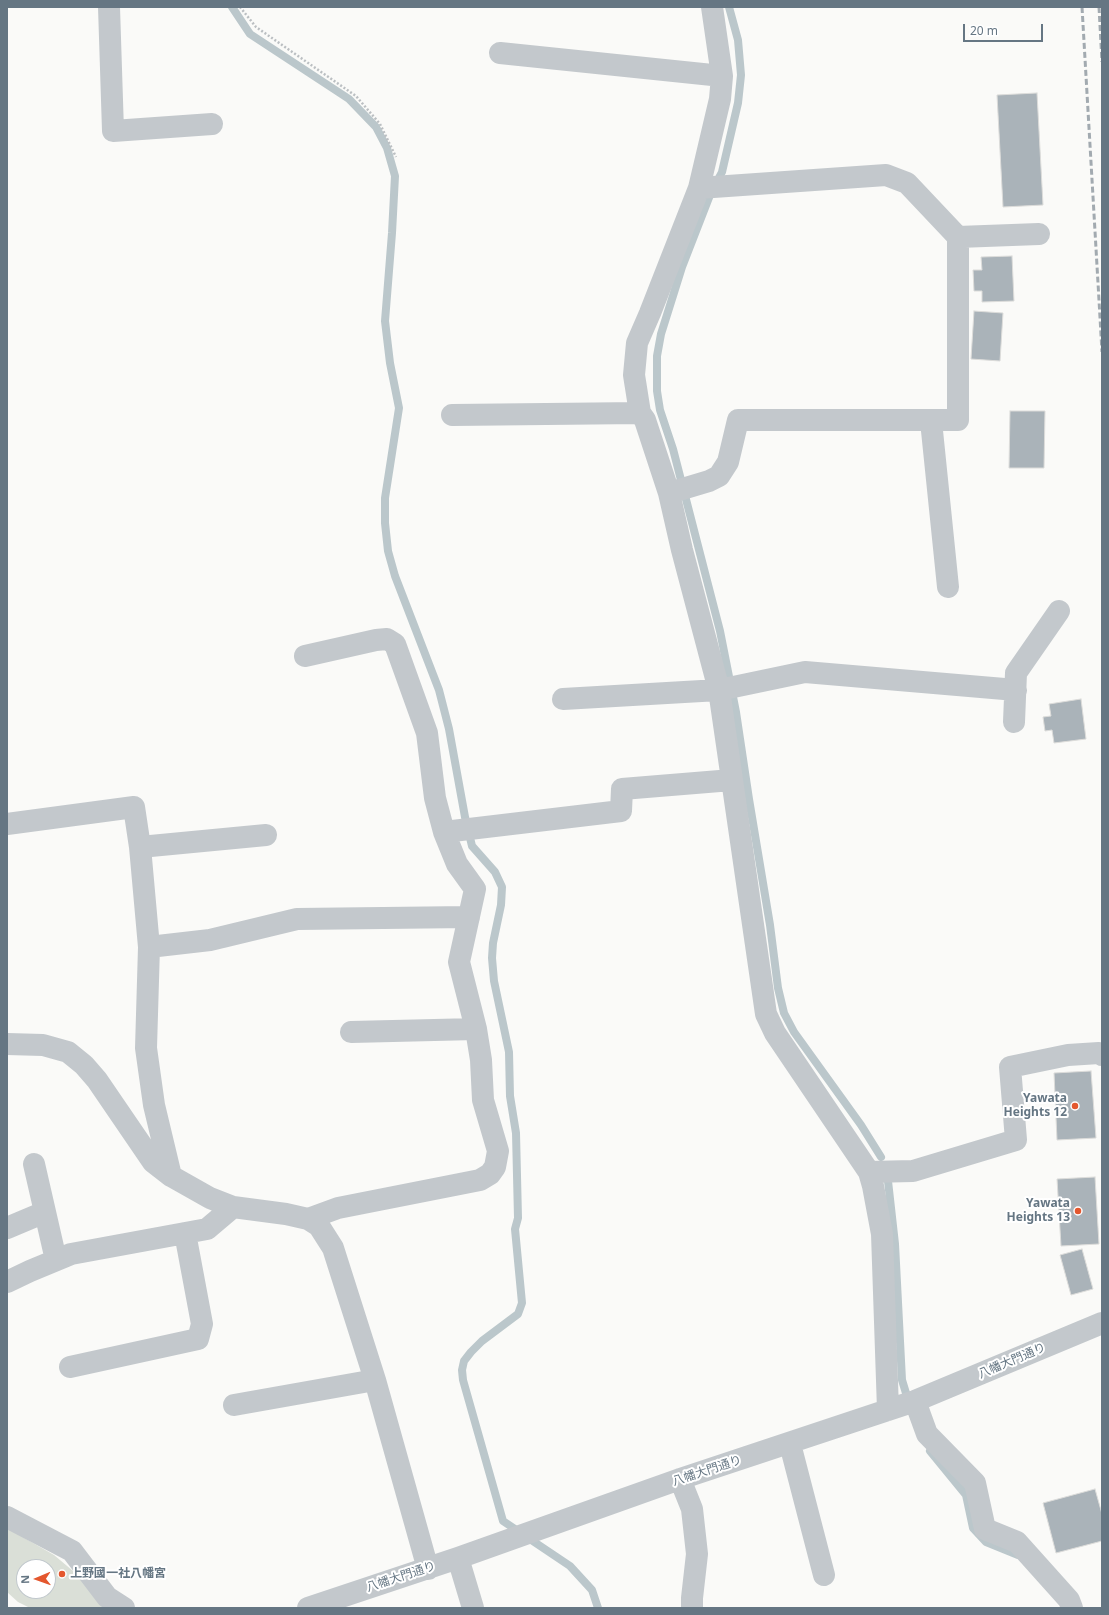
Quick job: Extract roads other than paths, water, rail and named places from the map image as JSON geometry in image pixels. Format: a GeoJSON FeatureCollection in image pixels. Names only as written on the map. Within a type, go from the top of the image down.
{"type":"FeatureCollection","features":[{"type":"Feature","properties":{"kind":"street"},"geometry":{"type":"LineString","coordinates":[[109,7],[113,131],[212,124]]}},
{"type":"Feature","properties":{"kind":"street"},"geometry":{"type":"LineString","coordinates":[[712,7],[722,76],[720,99],[699,188],[637,343],[634,375],[640,413],[645,420],[669,493],[682,550],[719,690],[766,1014],[775,1033],[869,1172],[873,1186],[882,1234],[888,1410]]}},
{"type":"Feature","properties":{"kind":"street"},"geometry":{"type":"LineString","coordinates":[[500,53],[722,76]]}},
{"type":"Feature","properties":{"kind":"street"},"geometry":{"type":"LineString","coordinates":[[669,493],[709,481],[719,476],[728,462],[738,420],[958,420],[958,237],[907,183],[886,175],[699,188]]}},
{"type":"Feature","properties":{"kind":"street"},"geometry":{"type":"LineString","coordinates":[[958,237],[1039,234]]}},
{"type":"Feature","properties":{"kind":"street"},"geometry":{"type":"LineString","coordinates":[[452,415],[640,413]]}},
{"type":"Feature","properties":{"kind":"street"},"geometry":{"type":"LineString","coordinates":[[931,421],[948,587]]}},
{"type":"Feature","properties":{"kind":"street"},"geometry":{"type":"LineString","coordinates":[[1014,722],[1016,673],[1059,611]]}},
{"type":"Feature","properties":{"kind":"street"},"geometry":{"type":"LineString","coordinates":[[305,656],[376,640],[387,639],[395,644],[427,733],[435,798],[444,832],[457,864],[475,889],[459,962],[476,1029],[481,1060],[483,1100],[498,1151],[495,1167],[490,1174],[480,1180],[338,1208],[308,1219]]}},
{"type":"Feature","properties":{"kind":"street"},"geometry":{"type":"LineString","coordinates":[[563,699],[719,690],[805,672],[1016,690]]}},
{"type":"Feature","properties":{"kind":"street"},"geometry":{"type":"LineString","coordinates":[[444,832],[621,811],[622,789],[732,780]]}},
{"type":"Feature","properties":{"kind":"street"},"geometry":{"type":"LineString","coordinates":[[7,824],[134,807],[140,847],[149,946],[146,1048],[154,1105],[171,1176]]}},
{"type":"Feature","properties":{"kind":"street"},"geometry":{"type":"LineString","coordinates":[[140,847],[266,835]]}},
{"type":"Feature","properties":{"kind":"street"},"geometry":{"type":"LineString","coordinates":[[149,946],[210,940],[297,919],[469,917]]}},
{"type":"Feature","properties":{"kind":"street"},"geometry":{"type":"LineString","coordinates":[[351,1032],[476,1029]]}},
{"type":"Feature","properties":{"kind":"street"},"geometry":{"type":"LineString","coordinates":[[7,1044],[43,1045],[68,1052],[84,1065],[97,1080],[154,1162],[171,1176],[210,1198],[233,1207],[308,1219],[319,1226],[333,1248],[375,1380],[428,1569]]}},
{"type":"Feature","properties":{"kind":"street"},"geometry":{"type":"LineString","coordinates":[[869,1172],[913,1170],[1016,1140],[1010,1067],[1068,1054],[1099,1053],[1102,1055]]}},
{"type":"Feature","properties":{"kind":"street"},"geometry":{"type":"LineString","coordinates":[[34,1164],[56,1260]]}},
{"type":"Feature","properties":{"kind":"street"},"geometry":{"type":"LineString","coordinates":[[7,1282],[72,1254],[207,1229],[233,1207]]}},
{"type":"Feature","properties":{"kind":"street"},"geometry":{"type":"LineString","coordinates":[[7,1228],[45,1212]]}},
{"type":"Feature","properties":{"kind":"street"},"geometry":{"type":"LineString","coordinates":[[70,1367],[198,1339],[202,1324],[185,1233]]}},
{"type":"Feature","properties":{"kind":"street","name":"八幡大門通り"},"geometry":{"type":"LineString","coordinates":[[308,1608],[428,1569],[680,1479],[790,1444],[915,1401],[1102,1323]]}},
{"type":"Feature","properties":{"kind":"street"},"geometry":{"type":"LineString","coordinates":[[234,1405],[375,1380]]}},
{"type":"Feature","properties":{"kind":"street"},"geometry":{"type":"LineString","coordinates":[[915,1401],[928,1434],[975,1483],[985,1529],[1017,1542],[1069,1600],[1072,1608]]}},
{"type":"Feature","properties":{"kind":"street"},"geometry":{"type":"LineString","coordinates":[[790,1444],[824,1575]]}},
{"type":"Feature","properties":{"kind":"street"},"geometry":{"type":"LineString","coordinates":[[680,1479],[692,1509],[697,1554],[692,1608]]}},
{"type":"Feature","properties":{"kind":"street"},"geometry":{"type":"LineString","coordinates":[[7,1517],[72,1551],[107,1597],[124,1608]]}},
{"type":"Feature","properties":{"kind":"street"},"geometry":{"type":"LineString","coordinates":[[458,1558],[473,1608]]}},
{"type":"Feature","properties":{"kind":"waterway"},"geometry":{"type":"LineString","coordinates":[[232,7],[250,34],[349,99],[376,127],[387,148],[395,176],[385,321],[390,363],[399,408],[385,498],[385,523],[388,551],[395,576],[439,690],[449,729],[465,817],[472,846],[495,872],[502,887],[501,905],[493,943],[492,958],[494,981],[509,1052],[510,1096],[516,1133],[518,1218],[515,1229],[522,1303],[518,1314],[482,1341],[464,1361],[462,1370],[463,1380],[503,1521],[570,1566],[592,1590],[598,1608]]}},
{"type":"Feature","properties":{"kind":"waterway"},"geometry":{"type":"LineString","coordinates":[[729,7],[738,40],[741,75],[738,103],[722,172],[710,195],[682,267],[661,334],[657,356],[657,391],[660,410],[673,449],[720,631],[736,712],[770,925],[778,988],[784,1013],[794,1032],[861,1125],[881,1157]]}},
{"type":"Feature","properties":{"kind":"waterway"},"geometry":{"type":"LineString","coordinates":[[888,1181],[895,1244],[902,1380],[909,1403]]}},
{"type":"Feature","properties":{"kind":"waterway"},"geometry":{"type":"LineString","coordinates":[[930,1451],[966,1495],[973,1528],[986,1542],[1018,1555]]}},
{"type":"Feature","properties":{"kind":"railway"},"geometry":{"type":"LineString","coordinates":[[1082,7],[1102,352]]}},
{"type":"Feature","properties":{"kind":"railway"},"geometry":{"type":"LineString","coordinates":[[1099,7],[1102,62]]}},
{"type":"Feature","properties":{"kind":"place","name":"Yawata Heights 12"},"geometry":{"type":"Point","coordinates":[1075,1106]}},
{"type":"Feature","properties":{"kind":"place","name":"Yawata Heights 13"},"geometry":{"type":"Point","coordinates":[1078,1211]}},
{"type":"Feature","properties":{"kind":"place","name":"上野國一社八幡宮"},"geometry":{"type":"Point","coordinates":[62,1574]}}]}
